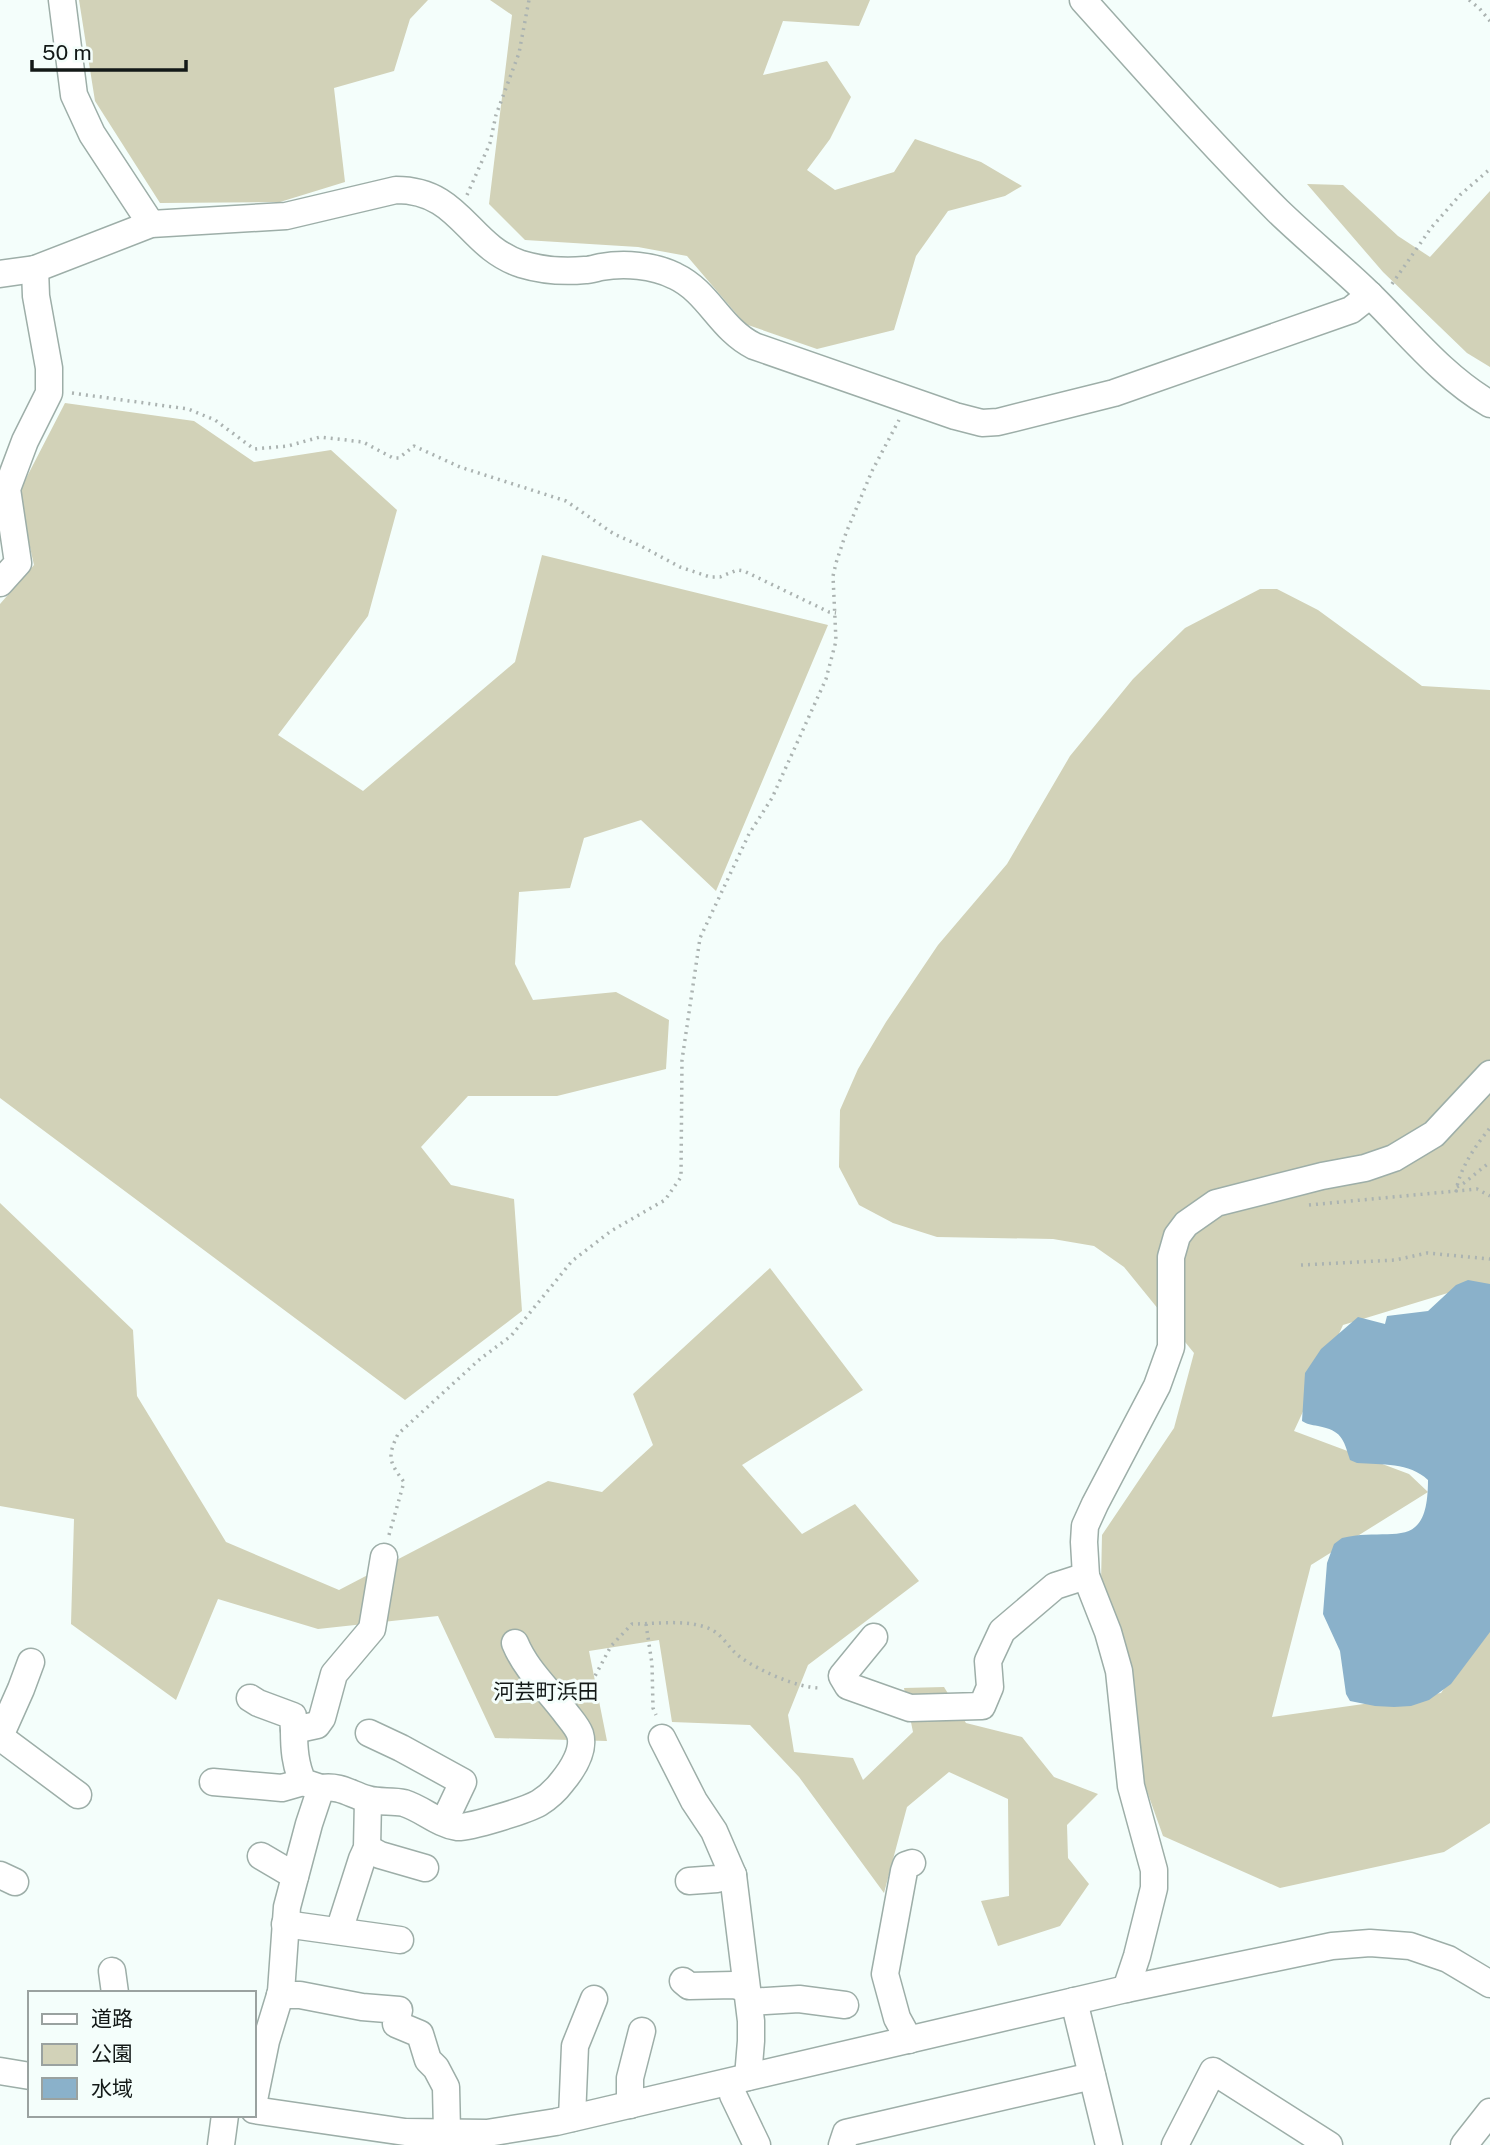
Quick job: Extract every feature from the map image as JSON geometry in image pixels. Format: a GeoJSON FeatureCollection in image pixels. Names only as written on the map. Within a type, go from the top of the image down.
{"type":"FeatureCollection","features":[{"type":"Feature","properties":{"kind":"street"},"geometry":{"type":"LineString","coordinates":[[62,0],[70,72],[77,103],[92,134],[151,224]]}},
{"type":"Feature","properties":{"kind":"street"},"geometry":{"type":"LineString","coordinates":[[1083,0],[1279,211],[1373,298],[1445,372],[1465,389],[1490,404]]}},
{"type":"Feature","properties":{"kind":"street"},"geometry":{"type":"LineString","coordinates":[[0,274],[35,270],[151,224],[286,216],[396,190],[422,192],[454,210],[487,245],[521,264],[561,270],[637,266],[672,275],[699,292],[740,339],[754,346],[982,423],[998,422],[1114,393],[1352,310],[1373,298]]}},
{"type":"Feature","properties":{"kind":"street"},"geometry":{"type":"LineString","coordinates":[[0,583],[18,563],[7,489],[25,441],[49,393],[49,368],[35,270]]}},
{"type":"Feature","properties":{"kind":"street"},"geometry":{"type":"LineString","coordinates":[[1126,1989],[1154,1888],[1154,1870],[1131,1786],[1119,1671],[1108,1632],[1086,1576],[1085,1526],[1157,1386],[1171,1347],[1171,1256],[1177,1236],[1186,1224],[1216,1203],[1322,1175],[1365,1168],[1394,1158],[1434,1134],[1490,1074]]}},
{"type":"Feature","properties":{"kind":"street"},"geometry":{"type":"LineString","coordinates":[[294,1730],[317,1725],[323,1718],[334,1674],[372,1629],[384,1557]]}},
{"type":"Feature","properties":{"kind":"street"},"geometry":{"type":"LineString","coordinates":[[873,1637],[842,1676],[848,1686],[910,1708],[982,1706],[990,1687],[988,1661],[1002,1631],[1055,1586],[1086,1576]]}},
{"type":"Feature","properties":{"kind":"street"},"geometry":{"type":"LineString","coordinates":[[214,1782],[282,1788],[332,1786],[368,1800],[397,1802],[416,1807],[440,1822],[455,1827],[467,1826],[540,1803],[561,1784],[579,1754],[581,1737],[521,1658],[515,1643]]}},
{"type":"Feature","properties":{"kind":"street"},"geometry":{"type":"LineString","coordinates":[[31,1661],[8,1700],[0,1736],[78,1795]]}},
{"type":"Feature","properties":{"kind":"street"},"geometry":{"type":"LineString","coordinates":[[250,1698],[293,1716],[294,1750],[299,1772],[312,1785]]}},
{"type":"Feature","properties":{"kind":"street"},"geometry":{"type":"LineString","coordinates":[[369,1732],[463,1782],[444,1822]]}},
{"type":"Feature","properties":{"kind":"street"},"geometry":{"type":"LineString","coordinates":[[662,1738],[694,1801],[714,1831],[733,1875],[745,1960],[751,2041],[740,2086],[757,2145]]}},
{"type":"Feature","properties":{"kind":"street"},"geometry":{"type":"LineString","coordinates":[[256,2081],[258,2062],[280,1995],[286,1907],[295,1876],[312,1785]]}},
{"type":"Feature","properties":{"kind":"street"},"geometry":{"type":"LineString","coordinates":[[339,1931],[367,1848],[368,1800]]}},
{"type":"Feature","properties":{"kind":"street"},"geometry":{"type":"LineString","coordinates":[[367,1848],[380,1855],[425,1868]]}},
{"type":"Feature","properties":{"kind":"street"},"geometry":{"type":"LineString","coordinates":[[261,1856],[295,1876]]}},
{"type":"Feature","properties":{"kind":"street"},"geometry":{"type":"LineString","coordinates":[[909,2040],[897,2018],[885,1973],[905,1865],[912,1863]]}},
{"type":"Feature","properties":{"kind":"street"},"geometry":{"type":"LineString","coordinates":[[689,1881],[733,1875]]}},
{"type":"Feature","properties":{"kind":"street"},"geometry":{"type":"LineString","coordinates":[[285,1924],[400,1940]]}},
{"type":"Feature","properties":{"kind":"street"},"geometry":{"type":"LineString","coordinates":[[256,2110],[384,2130],[446,2132],[486,2139],[630,2105],[740,2086],[909,2040],[1126,1989],[1332,1946],[1370,1943],[1410,1946],[1448,1959],[1490,1984]]}},
{"type":"Feature","properties":{"kind":"street"},"geometry":{"type":"LineString","coordinates":[[683,1981],[689,1986],[734,1985],[748,1997],[799,1999],[845,2005]]}},
{"type":"Feature","properties":{"kind":"street"},"geometry":{"type":"LineString","coordinates":[[280,1995],[399,2010],[396,2024],[420,2034],[428,2060],[436,2068],[446,2087],[446,2132]]}},
{"type":"Feature","properties":{"kind":"street"},"geometry":{"type":"LineString","coordinates":[[572,2118],[575,2046],[594,1999]]}},
{"type":"Feature","properties":{"kind":"street"},"geometry":{"type":"LineString","coordinates":[[1074,2001],[1110,2145]]}},
{"type":"Feature","properties":{"kind":"street"},"geometry":{"type":"LineString","coordinates":[[630,2105],[630,2077],[642,2031]]}},
{"type":"Feature","properties":{"kind":"street"},"geometry":{"type":"LineString","coordinates":[[0,2071],[28,2076]]}},
{"type":"Feature","properties":{"kind":"street"},"geometry":{"type":"LineString","coordinates":[[1175,2145],[1213,2071],[1329,2145]]}},
{"type":"Feature","properties":{"kind":"street"},"geometry":{"type":"LineString","coordinates":[[842,2145],[846,2133],[1092,2076]]}},
{"type":"Feature","properties":{"kind":"street"},"geometry":{"type":"LineString","coordinates":[[221,2145],[225,2117]]}},
{"type":"Feature","properties":{"kind":"path"},"geometry":{"type":"LineString","coordinates":[[454,210],[466,197],[490,144],[496,115],[519,53],[528,0]]}},
{"type":"Feature","properties":{"kind":"path"},"geometry":{"type":"LineString","coordinates":[[1469,0],[1490,21]]}},
{"type":"Feature","properties":{"kind":"path"},"geometry":{"type":"LineString","coordinates":[[1373,298],[1391,286],[1445,211],[1490,169]]}},
{"type":"Feature","properties":{"kind":"path"},"geometry":{"type":"LineString","coordinates":[[49,388],[188,409],[215,420],[254,449],[288,446],[320,437],[363,442],[393,458],[400,457],[414,446],[460,467],[566,501],[614,534],[680,567],[710,577],[720,577],[737,570],[744,571],[836,613]]}},
{"type":"Feature","properties":{"kind":"path"},"geometry":{"type":"LineString","coordinates":[[384,1557],[404,1482],[394,1469],[390,1451],[398,1434],[511,1336],[572,1261],[611,1231],[665,1200],[681,1177],[682,1059],[701,938],[749,834],[772,798],[826,679],[836,641],[833,576],[846,533],[872,471],[910,400]]}},
{"type":"Feature","properties":{"kind":"path"},"geometry":{"type":"LineString","coordinates":[[1456,1189],[1463,1170],[1481,1138],[1490,1128]]}},
{"type":"Feature","properties":{"kind":"path"},"geometry":{"type":"LineString","coordinates":[[1456,1189],[1490,1162]]}},
{"type":"Feature","properties":{"kind":"path"},"geometry":{"type":"LineString","coordinates":[[1279,1187],[1286,1198],[1301,1205],[1456,1189],[1477,1189],[1490,1196]]}},
{"type":"Feature","properties":{"kind":"path"},"geometry":{"type":"LineString","coordinates":[[1301,1265],[1395,1260],[1427,1253],[1490,1259]]}},
{"type":"Feature","properties":{"kind":"path"},"geometry":{"type":"LineString","coordinates":[[576,1727],[611,1646],[632,1624],[684,1623],[709,1629],[724,1638],[739,1656],[779,1678],[818,1688],[846,1682]]}},
{"type":"Feature","properties":{"kind":"path"},"geometry":{"type":"LineString","coordinates":[[646,1624],[652,1664],[653,1708],[662,1738]]}},
{"type":"Feature","properties":{"kind":"green space"},"geometry":{"type":"Polygon","coordinates":[[[79,0],[428,0],[410,19],[394,71],[334,88],[345,182],[280,202],[160,203],[95,101],[79,0]]]}},
{"type":"Feature","properties":{"kind":"green space"},"geometry":{"type":"Polygon","coordinates":[[[490,0],[870,0],[859,26],[783,21],[763,75],[827,61],[851,97],[830,139],[807,170],[835,190],[894,172],[915,139],[981,162],[1022,186],[1005,196],[948,211],[916,256],[894,330],[817,349],[745,324],[687,256],[638,247],[525,240],[489,204],[512,15],[490,0]]]}},
{"type":"Feature","properties":{"kind":"green space"},"geometry":{"type":"Polygon","coordinates":[[[1307,184],[1343,185],[1398,236],[1430,257],[1490,191],[1490,367],[1467,353],[1383,272],[1307,184]]]}},
{"type":"Feature","properties":{"kind":"green space"},"geometry":{"type":"Polygon","coordinates":[[[65,403],[194,421],[254,462],[331,450],[397,510],[368,616],[278,735],[363,791],[515,662],[542,555],[828,625],[716,891],[641,820],[584,838],[570,888],[519,892],[515,964],[533,1000],[616,992],[669,1020],[666,1069],[557,1096],[468,1096],[421,1147],[451,1185],[514,1199],[522,1311],[405,1400],[0,1098],[0,604],[34,565],[18,494],[65,403]]]}},
{"type":"Feature","properties":{"kind":"green space"},"geometry":{"type":"Polygon","coordinates":[[[1260,589],[1277,589],[1318,610],[1422,686],[1490,690],[1490,1293],[1474,1285],[1343,1325],[1294,1431],[1409,1474],[1428,1492],[1311,1565],[1272,1717],[1441,1693],[1490,1620],[1490,1823],[1444,1852],[1280,1888],[1163,1836],[1138,1766],[1100,1630],[1102,1535],[1174,1428],[1194,1353],[1124,1267],[1094,1246],[1053,1239],[937,1237],[893,1223],[859,1205],[839,1167],[840,1110],[858,1069],[938,945],[1007,864],[1070,756],[1133,679],[1185,628],[1260,589]]]}},
{"type":"Feature","properties":{"kind":"green space"},"geometry":{"type":"Polygon","coordinates":[[[0,1203],[133,1330],[137,1396],[226,1542],[339,1590],[548,1481],[602,1492],[653,1445],[633,1394],[770,1268],[863,1390],[742,1465],[802,1534],[855,1504],[919,1581],[808,1665],[788,1715],[794,1752],[853,1758],[863,1780],[913,1732],[904,1688],[944,1687],[966,1723],[1022,1737],[1054,1777],[1098,1794],[1067,1825],[1068,1858],[1089,1884],[1060,1926],[998,1946],[981,1901],[1009,1896],[1008,1799],[949,1772],[907,1807],[884,1893],[799,1777],[750,1725],[672,1722],[659,1640],[589,1651],[607,1741],[495,1738],[438,1616],[318,1629],[218,1599],[176,1700],[71,1624],[74,1519],[0,1506],[0,1203]]]}},
{"type":"Feature","properties":{"kind":"water"},"geometry":{"type":"Polygon","coordinates":[[[1468,1280],[1490,1284],[1490,1632],[1451,1684],[1429,1700],[1411,1706],[1394,1707],[1350,1701],[1346,1694],[1340,1651],[1323,1614],[1327,1563],[1334,1544],[1342,1538],[1403,1533],[1414,1528],[1421,1519],[1426,1504],[1428,1480],[1404,1467],[1350,1460],[1337,1433],[1302,1421],[1305,1373],[1321,1349],[1358,1317],[1385,1324],[1387,1316],[1428,1311],[1456,1285],[1468,1280]]]}},
{"type":"Feature","properties":{"kind":"district","name":"河芸町浜田"},"geometry":{"type":"Point","coordinates":[546,1691]}}]}
